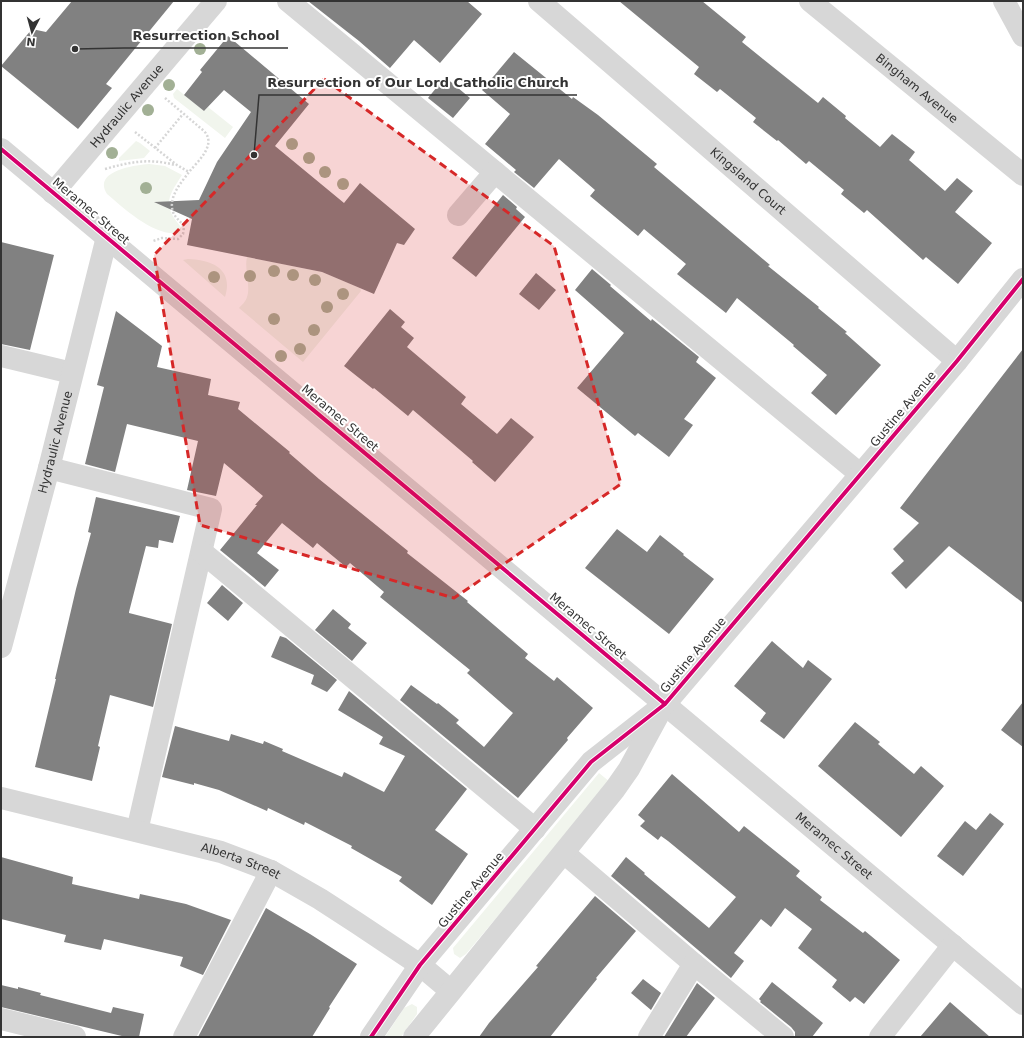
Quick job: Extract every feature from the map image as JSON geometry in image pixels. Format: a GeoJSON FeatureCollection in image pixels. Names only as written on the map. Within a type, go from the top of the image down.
{"type":"FeatureCollection","features":[{"type":"Feature","properties":{"kind":"street","name":"Hydraulic Avenue"},"geometry":{"type":"LineString","coordinates":[[54,192],[216,1]]}},
{"type":"Feature","properties":{"kind":"street"},"geometry":{"type":"LineString","coordinates":[[288,1],[860,474]]}},
{"type":"Feature","properties":{"kind":"street","name":"Kingsland Court"},"geometry":{"type":"LineString","coordinates":[[539,1],[957,361]]}},
{"type":"Feature","properties":{"kind":"street","name":"Bingham Avenue"},"geometry":{"type":"LineString","coordinates":[[810,1],[1023,175]]}},
{"type":"Feature","properties":{"kind":"street"},"geometry":{"type":"LineString","coordinates":[[1004,1],[1023,36]]}},
{"type":"Feature","properties":{"kind":"street","name":"Meramec Street"},"geometry":{"type":"LineString","coordinates":[[1,148],[1023,1004]]}},
{"type":"Feature","properties":{"kind":"street"},"geometry":{"type":"LineString","coordinates":[[458,215],[495,172]]}},
{"type":"Feature","properties":{"kind":"street","name":"Hydraulic Avenue"},"geometry":{"type":"LineString","coordinates":[[1,647],[49,468],[107,237]]}},
{"type":"Feature","properties":{"kind":"street","name":"Gustine Avenue"},"geometry":{"type":"LineString","coordinates":[[414,1037],[615,789],[629,769],[665,704],[957,361],[1023,278]]}},
{"type":"Feature","properties":{"kind":"street"},"geometry":{"type":"LineString","coordinates":[[1,356],[72,373]]}},
{"type":"Feature","properties":{"kind":"street"},"geometry":{"type":"LineString","coordinates":[[49,468],[211,509],[137,831]]}},
{"type":"Feature","properties":{"kind":"street"},"geometry":{"type":"LineString","coordinates":[[202,552],[535,829]]}},
{"type":"Feature","properties":{"kind":"street","name":"Gustine Avenue"},"geometry":{"type":"LineString","coordinates":[[371,1037],[420,965],[591,762],[665,704]]}},
{"type":"Feature","properties":{"kind":"street","name":"Alberta Street"},"geometry":{"type":"LineString","coordinates":[[1,798],[221,852],[271,871],[320,900],[420,965],[451,991]]}},
{"type":"Feature","properties":{"kind":"street"},"geometry":{"type":"LineString","coordinates":[[564,853],[694,964],[783,1037]]}},
{"type":"Feature","properties":{"kind":"street"},"geometry":{"type":"LineString","coordinates":[[184,1037],[271,871]]}},
{"type":"Feature","properties":{"kind":"street"},"geometry":{"type":"LineString","coordinates":[[880,1037],[953,945]]}},
{"type":"Feature","properties":{"kind":"street"},"geometry":{"type":"LineString","coordinates":[[649,1037],[694,964]]}},
{"type":"Feature","properties":{"kind":"street"},"geometry":{"type":"LineString","coordinates":[[1,1019],[75,1037]]}},
{"type":"Feature","properties":{"kind":"path"},"geometry":{"type":"LineString","coordinates":[[153,241],[162,238],[178,239],[183,234],[184,227],[173,212],[172,202],[176,191],[206,150],[209,140],[204,131],[167,100]]}},
{"type":"Feature","properties":{"kind":"path"},"geometry":{"type":"LineString","coordinates":[[155,148],[183,114]]}},
{"type":"Feature","properties":{"kind":"path"},"geometry":{"type":"LineString","coordinates":[[135,132],[177,166]]}},
{"type":"Feature","properties":{"kind":"path"},"geometry":{"type":"LineString","coordinates":[[103,170],[120,165],[148,161],[162,162],[177,166],[189,172]]}},
{"type":"Feature","properties":{"kind":"highlighted area"},"geometry":{"type":"Polygon","coordinates":[[[324,79],[554,246],[621,484],[454,598],[200,525],[154,255],[324,79]]]}},
{"type":"Feature","properties":{"kind":"shaded area"},"geometry":{"type":"Polygon","coordinates":[[[177,89],[204,111],[208,107],[233,127],[225,138],[174,98],[173,94],[177,89]]]}},
{"type":"Feature","properties":{"kind":"shaded area"},"geometry":{"type":"Polygon","coordinates":[[[136,141],[150,151],[144,158],[119,161],[119,158],[136,141]]]}},
{"type":"Feature","properties":{"kind":"shaded area"},"geometry":{"type":"Polygon","coordinates":[[[149,164],[165,166],[182,175],[173,189],[169,201],[171,213],[181,227],[181,230],[178,233],[169,233],[149,226],[131,214],[107,194],[104,186],[105,180],[110,175],[126,168],[149,164]]]}},
{"type":"Feature","properties":{"kind":"shaded area"},"geometry":{"type":"Polygon","coordinates":[[[247,257],[322,272],[360,288],[361,291],[303,362],[239,308],[246,300],[248,293],[246,267],[247,257]]]}},
{"type":"Feature","properties":{"kind":"shaded area"},"geometry":{"type":"Polygon","coordinates":[[[188,259],[205,261],[223,272],[227,287],[225,297],[183,260],[188,259]]]}},
{"type":"Feature","properties":{"kind":"shaded area"},"geometry":{"type":"Polygon","coordinates":[[[599,773],[610,782],[466,954],[460,958],[454,954],[453,948],[599,773]]]}},
{"type":"Feature","properties":{"kind":"shaded area"},"geometry":{"type":"Polygon","coordinates":[[[412,1004],[417,1007],[417,1014],[401,1037],[385,1037],[404,1008],[412,1004]]]}},
{"type":"Feature","properties":{"kind":"building"},"geometry":{"type":"Polygon","coordinates":[[[72,1],[174,1],[106,84],[112,88],[78,129],[1,66],[32,29],[46,32],[72,1]]]}},
{"type":"Feature","properties":{"kind":"building"},"geometry":{"type":"Polygon","coordinates":[[[308,1],[467,1],[482,14],[440,63],[414,40],[390,68],[359,41],[308,1]]]}},
{"type":"Feature","properties":{"kind":"building"},"geometry":{"type":"Polygon","coordinates":[[[619,1],[702,1],[746,37],[742,42],[818,103],[823,97],[846,116],[845,118],[880,147],[892,134],[915,152],[909,160],[945,191],[957,178],[973,191],[955,212],[992,243],[958,284],[926,257],[923,260],[867,210],[864,213],[841,194],[844,190],[809,161],[806,164],[778,140],[777,141],[753,122],[756,118],[720,89],[717,92],[694,74],[699,67],[619,1]]]}},
{"type":"Feature","properties":{"kind":"building"},"geometry":{"type":"Polygon","coordinates":[[[228,36],[309,104],[275,146],[344,203],[360,183],[415,229],[404,245],[397,243],[374,294],[322,272],[187,245],[192,219],[154,202],[199,200],[217,162],[251,112],[224,90],[204,111],[184,95],[202,72],[200,70],[228,36]]]}},
{"type":"Feature","properties":{"kind":"building"},"geometry":{"type":"Polygon","coordinates":[[[514,52],[572,99],[573,97],[598,115],[657,164],[654,167],[770,265],[768,266],[819,307],[818,308],[847,332],[845,333],[881,365],[836,415],[811,393],[827,375],[793,346],[794,345],[737,298],[726,313],[677,274],[686,264],[644,229],[638,236],[590,196],[595,190],[559,159],[534,188],[514,172],[516,170],[485,144],[510,114],[482,90],[514,52]]]}},
{"type":"Feature","properties":{"kind":"building"},"geometry":{"type":"Polygon","coordinates":[[[445,77],[470,98],[453,118],[428,98],[445,77]]]}},
{"type":"Feature","properties":{"kind":"building"},"geometry":{"type":"Polygon","coordinates":[[[503,195],[517,207],[516,209],[525,217],[476,277],[452,258],[503,195]]]}},
{"type":"Feature","properties":{"kind":"building"},"geometry":{"type":"Polygon","coordinates":[[[1,242],[54,255],[30,350],[1,344],[1,242]]]}},
{"type":"Feature","properties":{"kind":"building"},"geometry":{"type":"Polygon","coordinates":[[[592,269],[651,321],[652,319],[699,357],[696,362],[716,378],[684,419],[693,425],[669,457],[638,433],[635,436],[577,388],[624,333],[575,290],[592,269]]]}},
{"type":"Feature","properties":{"kind":"building"},"geometry":{"type":"Polygon","coordinates":[[[536,273],[556,290],[539,310],[519,294],[536,273]]]}},
{"type":"Feature","properties":{"kind":"building"},"geometry":{"type":"Polygon","coordinates":[[[390,309],[405,322],[401,327],[414,338],[407,347],[466,397],[461,404],[497,434],[511,418],[534,437],[495,482],[472,462],[473,461],[413,410],[408,416],[344,366],[390,309]]]}},
{"type":"Feature","properties":{"kind":"building"},"geometry":{"type":"Polygon","coordinates":[[[116,311],[162,346],[157,367],[211,379],[208,395],[240,402],[238,409],[290,452],[289,453],[319,479],[408,551],[407,553],[468,601],[467,602],[528,654],[525,658],[554,681],[557,677],[593,708],[567,738],[568,740],[518,798],[400,700],[411,685],[437,704],[438,703],[459,720],[456,723],[484,747],[513,713],[467,673],[470,670],[380,597],[384,592],[350,563],[346,567],[317,543],[313,548],[282,523],[257,553],[279,570],[265,587],[220,550],[263,496],[224,463],[216,496],[187,490],[198,441],[127,424],[115,472],[85,464],[104,387],[97,385],[116,311]]]}},
{"type":"Feature","properties":{"kind":"building"},"geometry":{"type":"Polygon","coordinates":[[[1023,349],[1023,603],[949,546],[906,589],[891,573],[904,561],[893,549],[919,523],[900,508],[1023,349]]]}},
{"type":"Feature","properties":{"kind":"building"},"geometry":{"type":"Polygon","coordinates":[[[96,497],[180,516],[173,543],[159,540],[158,548],[146,546],[129,612],[172,624],[153,707],[110,695],[98,746],[100,747],[92,781],[35,767],[76,589],[91,533],[88,532],[96,497]]]}},
{"type":"Feature","properties":{"kind":"building"},"geometry":{"type":"Polygon","coordinates":[[[617,529],[647,552],[660,535],[714,579],[669,634],[585,568],[617,529]]]}},
{"type":"Feature","properties":{"kind":"building"},"geometry":{"type":"Polygon","coordinates":[[[222,585],[243,603],[228,621],[207,603],[222,585]]]}},
{"type":"Feature","properties":{"kind":"building"},"geometry":{"type":"Polygon","coordinates":[[[333,609],[351,624],[348,628],[367,643],[352,661],[315,630],[333,609]]]}},
{"type":"Feature","properties":{"kind":"building"},"geometry":{"type":"Polygon","coordinates":[[[280,636],[286,638],[337,680],[327,692],[311,684],[314,675],[271,657],[280,636]]]}},
{"type":"Feature","properties":{"kind":"building"},"geometry":{"type":"Polygon","coordinates":[[[772,641],[803,668],[808,660],[832,679],[784,739],[760,721],[766,713],[734,686],[772,641]]]}},
{"type":"Feature","properties":{"kind":"building"},"geometry":{"type":"Polygon","coordinates":[[[349,691],[467,789],[435,830],[468,854],[432,905],[399,881],[402,877],[351,848],[352,846],[305,822],[304,825],[268,808],[267,811],[219,790],[194,783],[194,785],[162,777],[175,726],[229,741],[231,734],[263,744],[264,741],[283,749],[282,751],[342,777],[344,772],[384,792],[405,756],[379,744],[383,737],[338,710],[349,691]]]}},
{"type":"Feature","properties":{"kind":"building"},"geometry":{"type":"Polygon","coordinates":[[[1023,702],[1023,747],[1001,730],[1023,702]]]}},
{"type":"Feature","properties":{"kind":"building"},"geometry":{"type":"Polygon","coordinates":[[[855,722],[880,742],[878,744],[914,774],[921,766],[944,786],[901,837],[818,766],[855,722]]]}},
{"type":"Feature","properties":{"kind":"building"},"geometry":{"type":"Polygon","coordinates":[[[672,774],[739,832],[744,826],[800,871],[796,876],[822,897],[820,900],[863,933],[865,931],[900,960],[864,1004],[855,997],[850,1002],[832,987],[837,980],[798,948],[812,929],[785,908],[771,927],[761,919],[734,953],[744,961],[731,978],[611,876],[626,857],[645,873],[644,874],[709,928],[736,897],[668,841],[661,836],[658,840],[640,826],[645,821],[638,815],[672,774]]]}},
{"type":"Feature","properties":{"kind":"building"},"geometry":{"type":"Polygon","coordinates":[[[990,813],[1004,824],[963,876],[937,856],[965,821],[976,830],[990,813]]]}},
{"type":"Feature","properties":{"kind":"building"},"geometry":{"type":"Polygon","coordinates":[[[1,857],[73,877],[72,884],[139,899],[140,894],[186,904],[231,920],[203,975],[180,966],[183,957],[104,939],[101,950],[64,942],[66,935],[1,919],[1,857]]]}},
{"type":"Feature","properties":{"kind":"building"},"geometry":{"type":"Polygon","coordinates":[[[595,896],[636,931],[596,978],[597,979],[550,1037],[479,1037],[489,1023],[538,967],[536,966],[595,896]]]}},
{"type":"Feature","properties":{"kind":"building"},"geometry":{"type":"Polygon","coordinates":[[[266,908],[357,964],[329,1007],[330,1008],[312,1037],[198,1037],[266,908]]]}},
{"type":"Feature","properties":{"kind":"building"},"geometry":{"type":"Polygon","coordinates":[[[643,979],[661,993],[651,1010],[631,993],[643,979]]]}},
{"type":"Feature","properties":{"kind":"building"},"geometry":{"type":"Polygon","coordinates":[[[772,982],[823,1023],[812,1037],[795,1037],[795,1032],[791,1027],[760,1002],[761,1001],[759,999],[772,982]]]}},
{"type":"Feature","properties":{"kind":"building"},"geometry":{"type":"Polygon","coordinates":[[[697,983],[715,998],[686,1037],[664,1037],[697,983]]]}},
{"type":"Feature","properties":{"kind":"building"},"geometry":{"type":"Polygon","coordinates":[[[1,985],[18,989],[18,987],[41,993],[40,995],[111,1013],[113,1007],[144,1014],[139,1037],[126,1037],[1,1007],[1,985]]]}},
{"type":"Feature","properties":{"kind":"building"},"geometry":{"type":"Polygon","coordinates":[[[950,1002],[990,1037],[920,1037],[950,1002]]]}},
{"type":"Feature","properties":{"kind":"cycle path"},"geometry":{"type":"LineString","coordinates":[[1,149],[665,704]]}},
{"type":"Feature","properties":{"kind":"cycle path"},"geometry":{"type":"LineString","coordinates":[[371,1037],[420,965],[591,762],[665,704],[957,361],[1023,279]]}},
{"type":"Feature","properties":{"kind":"place","name":"Resurrection School"},"geometry":{"type":"Point","coordinates":[75,49]}},
{"type":"Feature","properties":{"kind":"place","name":"Resurrection of Our Lord Catholic Church"},"geometry":{"type":"Point","coordinates":[254,155]}}]}
